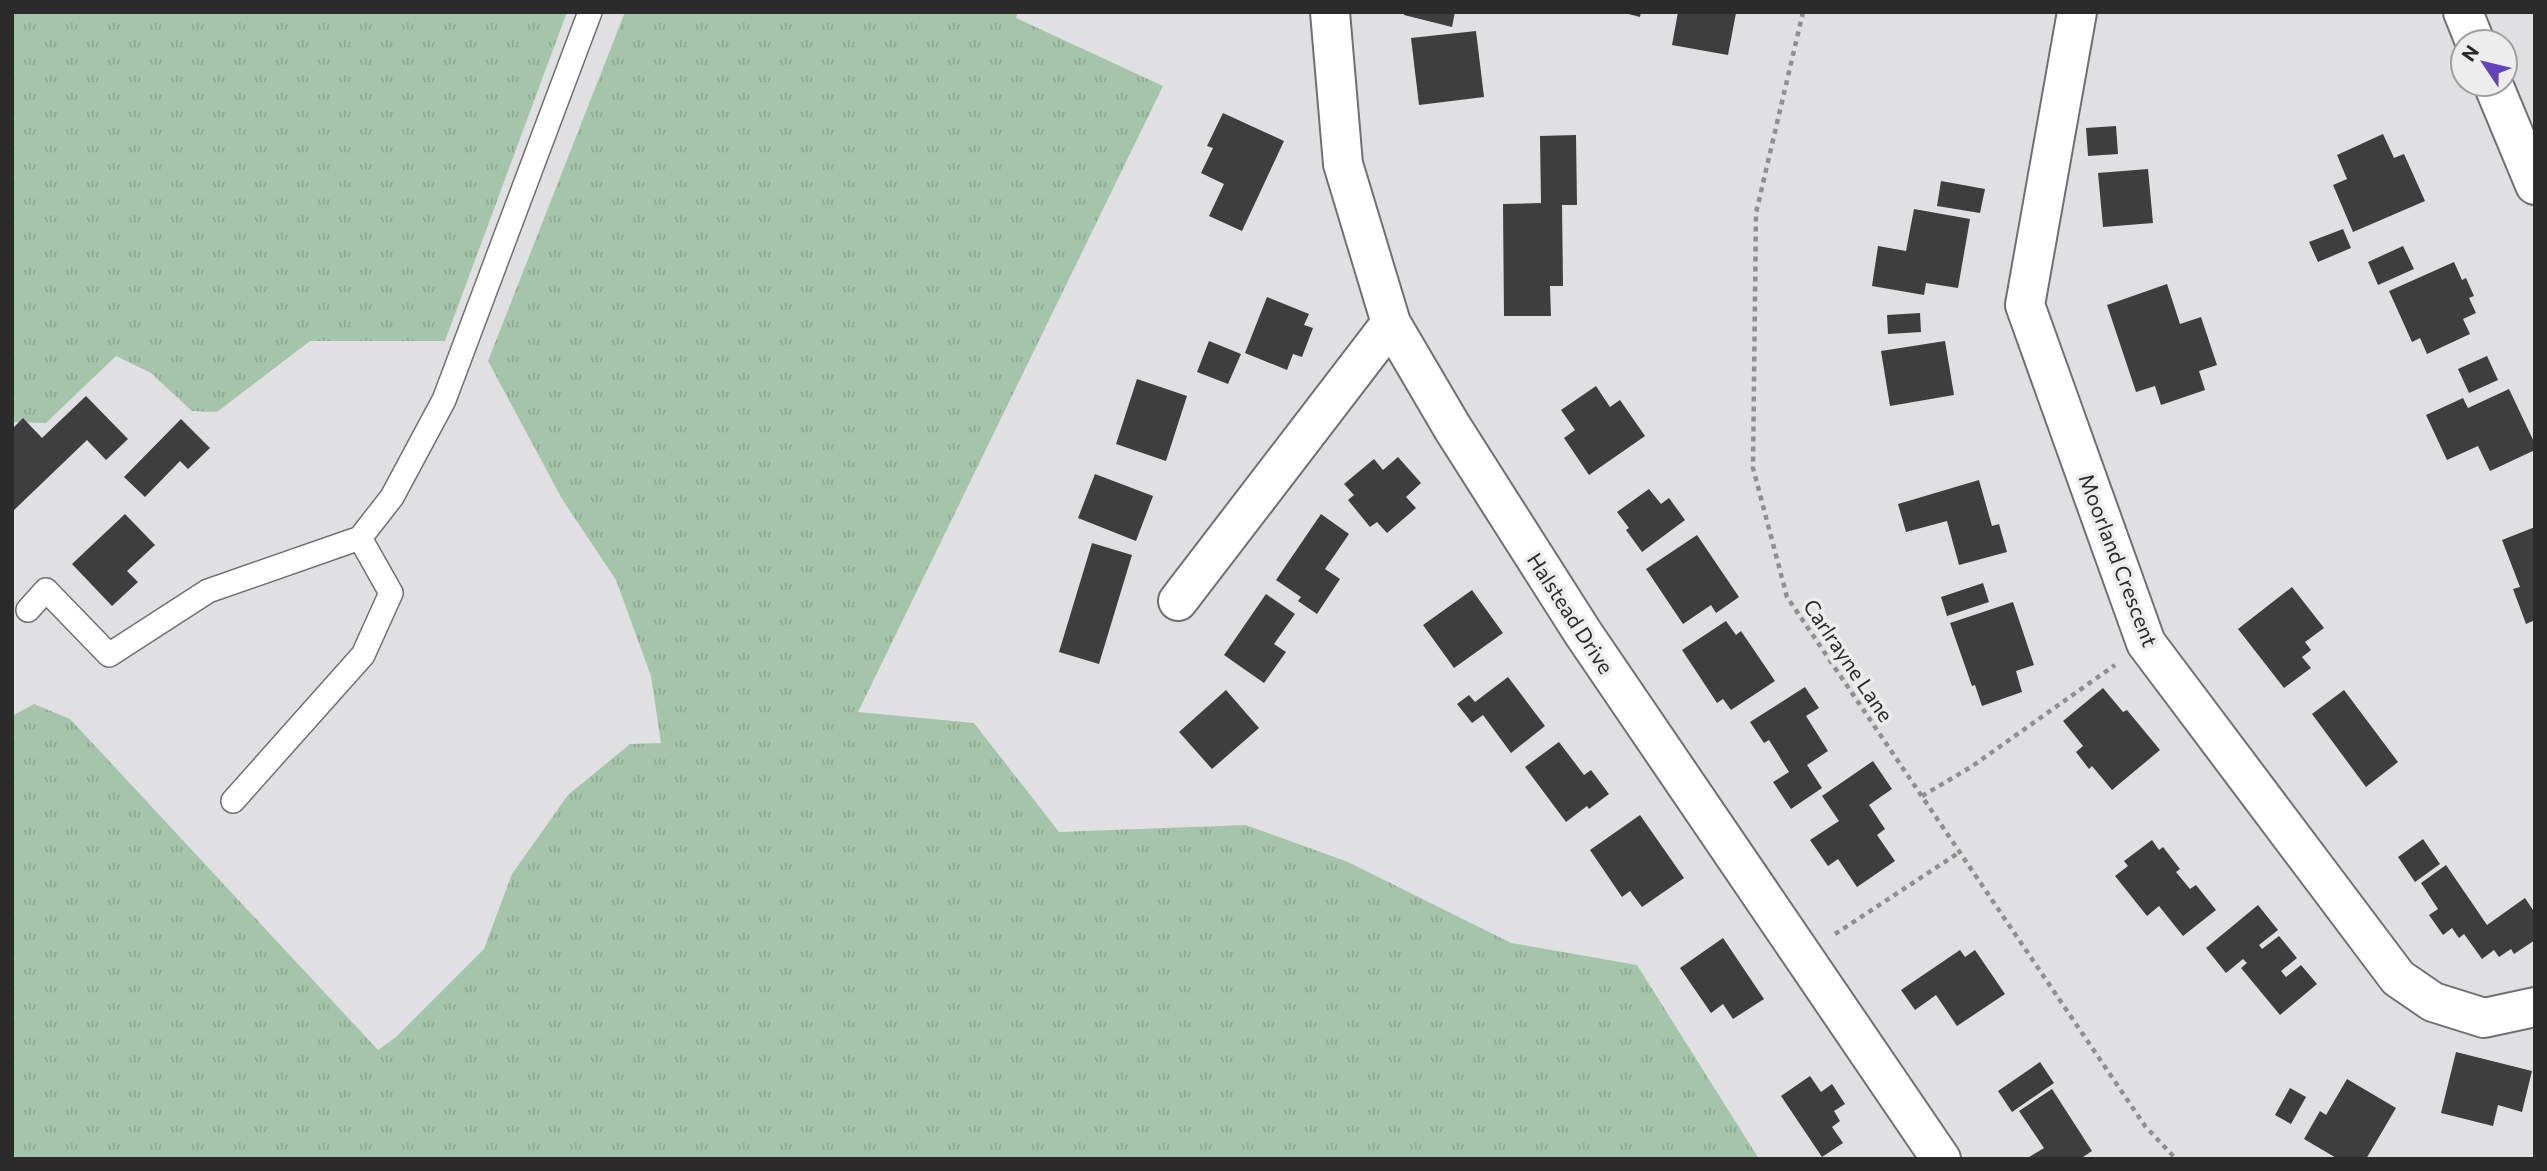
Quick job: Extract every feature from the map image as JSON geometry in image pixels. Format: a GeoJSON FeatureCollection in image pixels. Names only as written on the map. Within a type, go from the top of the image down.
{"type":"FeatureCollection","features":[{"type":"Feature","properties":{"kind":"street","name":"Halstead Drive"},"geometry":{"type":"LineString","coordinates":[[1329,12],[1343,164],[1391,323],[1452,427],[1583,633],[1941,1159]]}},
{"type":"Feature","properties":{"kind":"street","name":"Moorland Crescent"},"geometry":{"type":"LineString","coordinates":[[2077,12],[2025,305],[2146,642],[2398,978],[2433,1002],[2484,1018],[2535,1007]]}},
{"type":"Feature","properties":{"kind":"street"},"geometry":{"type":"LineString","coordinates":[[2499,98],[2535,185]]}},
{"type":"Feature","properties":{"kind":"street"},"geometry":{"type":"LineString","coordinates":[[1178,601],[1391,323]]}},
{"type":"Feature","properties":{"kind":"lane"},"geometry":{"type":"LineString","coordinates":[[27,610],[46,590],[109,655],[208,591],[359,538],[392,497],[444,400],[590,12]]}},
{"type":"Feature","properties":{"kind":"lane"},"geometry":{"type":"LineString","coordinates":[[233,801],[363,655],[391,593],[359,538]]}},
{"type":"Feature","properties":{"kind":"path","name":"Carlrayne Lane"},"geometry":{"type":"LineString","coordinates":[[1803,12],[1756,213],[1753,468],[1787,597],[2145,1126],[2176,1159]]}},
{"type":"Feature","properties":{"kind":"path"},"geometry":{"type":"LineString","coordinates":[[1922,796],[1971,767],[2146,642]]}},
{"type":"Feature","properties":{"kind":"path"},"geometry":{"type":"LineString","coordinates":[[1801,956],[1960,852]]}},
{"type":"Feature","properties":{"kind":"green space"},"geometry":{"type":"Polygon","coordinates":[[[12,12],[567,12],[445,341],[310,341],[217,412],[192,411],[151,373],[116,356],[46,423],[12,422],[12,12]]]}},
{"type":"Feature","properties":{"kind":"green space"},"geometry":{"type":"Polygon","coordinates":[[[625,12],[1018,12],[1016,18],[1163,86],[858,712],[974,723],[1059,832],[1246,825],[1348,862],[1511,943],[1637,965],[1759,1159],[12,1159],[12,716],[34,704],[70,719],[378,1050],[396,1037],[484,949],[512,874],[568,795],[630,744],[661,743],[651,676],[616,580],[562,499],[488,361],[625,12]]]}},
{"type":"Feature","properties":{"kind":"building"},"geometry":{"type":"Polygon","coordinates":[[[1405,12],[1455,12],[1452,27],[1404,15],[1405,12]]]}},
{"type":"Feature","properties":{"kind":"building"},"geometry":{"type":"Polygon","coordinates":[[[1621,12],[1641,12],[1640,17],[1621,12]]]}},
{"type":"Feature","properties":{"kind":"building"},"geometry":{"type":"Polygon","coordinates":[[[1678,12],[1736,13],[1728,55],[1672,45],[1678,12]]]}},
{"type":"Feature","properties":{"kind":"building"},"geometry":{"type":"Polygon","coordinates":[[[1476,31],[1484,97],[1419,105],[1411,38],[1476,31]]]}},
{"type":"Feature","properties":{"kind":"building"},"geometry":{"type":"Polygon","coordinates":[[[1223,113],[1284,141],[1242,231],[1209,216],[1224,184],[1201,173],[1213,148],[1207,146],[1223,113]]]}},
{"type":"Feature","properties":{"kind":"building"},"geometry":{"type":"Polygon","coordinates":[[[2116,126],[2118,154],[2088,156],[2086,128],[2116,126]]]}},
{"type":"Feature","properties":{"kind":"building"},"geometry":{"type":"Polygon","coordinates":[[[2383,134],[2394,158],[2404,154],[2425,201],[2353,232],[2333,185],[2347,179],[2337,155],[2383,134]]]}},
{"type":"Feature","properties":{"kind":"building"},"geometry":{"type":"Polygon","coordinates":[[[1576,135],[1577,205],[1562,205],[1563,286],[1550,286],[1551,316],[1504,316],[1503,204],[1541,203],[1540,136],[1576,135]]]}},
{"type":"Feature","properties":{"kind":"building"},"geometry":{"type":"Polygon","coordinates":[[[2148,169],[2153,223],[2103,227],[2098,173],[2148,169]]]}},
{"type":"Feature","properties":{"kind":"building"},"geometry":{"type":"Polygon","coordinates":[[[1941,181],[1985,189],[1980,213],[1937,206],[1941,181]]]}},
{"type":"Feature","properties":{"kind":"building"},"geometry":{"type":"Polygon","coordinates":[[[1914,209],[1970,219],[1958,288],[1926,283],[1924,295],[1872,286],[1878,246],[1906,251],[1914,209]]]}},
{"type":"Feature","properties":{"kind":"building"},"geometry":{"type":"Polygon","coordinates":[[[2343,229],[2351,248],[2318,262],[2309,242],[2343,229]]]}},
{"type":"Feature","properties":{"kind":"building"},"geometry":{"type":"Polygon","coordinates":[[[2403,246],[2414,269],[2378,285],[2368,262],[2403,246]]]}},
{"type":"Feature","properties":{"kind":"building"},"geometry":{"type":"Polygon","coordinates":[[[2454,262],[2462,280],[2466,278],[2474,296],[2469,298],[2476,313],[2463,319],[2470,334],[2427,354],[2420,338],[2412,342],[2389,291],[2454,262]]]}},
{"type":"Feature","properties":{"kind":"building"},"geometry":{"type":"Polygon","coordinates":[[[2167,284],[2180,324],[2201,317],[2217,365],[2199,371],[2205,390],[2161,405],[2155,386],[2136,392],[2107,305],[2167,284]]]}},
{"type":"Feature","properties":{"kind":"building"},"geometry":{"type":"Polygon","coordinates":[[[1267,297],[1309,314],[1304,325],[1313,328],[1302,357],[1293,354],[1287,370],[1245,353],[1267,297]]]}},
{"type":"Feature","properties":{"kind":"building"},"geometry":{"type":"Polygon","coordinates":[[[1920,313],[1921,332],[1888,334],[1887,315],[1920,313]]]}},
{"type":"Feature","properties":{"kind":"building"},"geometry":{"type":"Polygon","coordinates":[[[1209,341],[1241,354],[1228,384],[1197,372],[1209,341]]]}},
{"type":"Feature","properties":{"kind":"building"},"geometry":{"type":"Polygon","coordinates":[[[1945,341],[1954,395],[1890,406],[1881,351],[1945,341]]]}},
{"type":"Feature","properties":{"kind":"building"},"geometry":{"type":"Polygon","coordinates":[[[2487,356],[2498,380],[2469,393],[2458,369],[2487,356]]]}},
{"type":"Feature","properties":{"kind":"building"},"geometry":{"type":"Polygon","coordinates":[[[1137,379],[1187,396],[1166,461],[1116,444],[1137,379]]]}},
{"type":"Feature","properties":{"kind":"building"},"geometry":{"type":"Polygon","coordinates":[[[1596,386],[1610,407],[1620,400],[1645,436],[1589,475],[1564,438],[1575,430],[1561,410],[1596,386]]]}},
{"type":"Feature","properties":{"kind":"building"},"geometry":{"type":"Polygon","coordinates":[[[2509,389],[2535,444],[2535,450],[2490,471],[2478,446],[2447,460],[2426,415],[2463,398],[2468,408],[2509,389]]]}},
{"type":"Feature","properties":{"kind":"building"},"geometry":{"type":"Polygon","coordinates":[[[86,396],[128,439],[106,460],[87,440],[12,512],[12,429],[23,418],[42,438],[86,396]]]}},
{"type":"Feature","properties":{"kind":"building"},"geometry":{"type":"Polygon","coordinates":[[[181,419],[210,448],[188,469],[180,461],[145,497],[124,477],[181,419]]]}},
{"type":"Feature","properties":{"kind":"building"},"geometry":{"type":"Polygon","coordinates":[[[1398,457],[1421,483],[1406,497],[1416,508],[1387,533],[1377,522],[1370,527],[1348,500],[1354,495],[1344,484],[1374,459],[1383,470],[1398,457]]]}},
{"type":"Feature","properties":{"kind":"building"},"geometry":{"type":"Polygon","coordinates":[[[1095,474],[1153,496],[1136,541],[1078,518],[1095,474]]]}},
{"type":"Feature","properties":{"kind":"building"},"geometry":{"type":"Polygon","coordinates":[[[1979,480],[1992,526],[1999,524],[2007,552],[1959,565],[1947,521],[1906,532],[1898,504],[1979,480]]]}},
{"type":"Feature","properties":{"kind":"building"},"geometry":{"type":"Polygon","coordinates":[[[1649,489],[1661,504],[1669,498],[1685,520],[1642,552],[1617,512],[1649,489]]]}},
{"type":"Feature","properties":{"kind":"building"},"geometry":{"type":"Polygon","coordinates":[[[125,514],[155,545],[127,571],[138,582],[112,606],[72,564],[125,514]]]}},
{"type":"Feature","properties":{"kind":"building"},"geometry":{"type":"Polygon","coordinates":[[[1321,514],[1349,534],[1325,569],[1340,579],[1317,614],[1298,601],[1301,597],[1276,580],[1321,514]]]}},
{"type":"Feature","properties":{"kind":"building"},"geometry":{"type":"Polygon","coordinates":[[[2535,527],[2535,620],[2526,624],[2513,589],[2520,587],[2502,540],[2535,527]]]}},
{"type":"Feature","properties":{"kind":"building"},"geometry":{"type":"Polygon","coordinates":[[[1697,535],[1739,597],[1716,613],[1711,605],[1683,624],[1646,569],[1697,535]]]}},
{"type":"Feature","properties":{"kind":"building"},"geometry":{"type":"Polygon","coordinates":[[[1092,543],[1132,555],[1099,664],[1059,652],[1092,543]]]}},
{"type":"Feature","properties":{"kind":"building"},"geometry":{"type":"Polygon","coordinates":[[[1983,583],[1989,602],[1947,616],[1941,597],[1983,583]]]}},
{"type":"Feature","properties":{"kind":"building"},"geometry":{"type":"Polygon","coordinates":[[[2292,587],[2324,628],[2305,642],[2311,650],[2302,657],[2311,668],[2284,688],[2238,629],[2292,587]]]}},
{"type":"Feature","properties":{"kind":"building"},"geometry":{"type":"Polygon","coordinates":[[[1472,590],[1503,633],[1454,668],[1423,625],[1472,590]]]}},
{"type":"Feature","properties":{"kind":"building"},"geometry":{"type":"Polygon","coordinates":[[[1266,594],[1295,614],[1274,644],[1286,652],[1264,683],[1224,655],[1266,594]]]}},
{"type":"Feature","properties":{"kind":"building"},"geometry":{"type":"Polygon","coordinates":[[[2013,602],[2034,665],[2016,671],[2022,692],[1982,706],[1975,685],[1972,686],[1950,623],[2013,602]]]}},
{"type":"Feature","properties":{"kind":"building"},"geometry":{"type":"Polygon","coordinates":[[[1726,621],[1736,635],[1741,631],[1775,681],[1731,710],[1723,699],[1717,703],[1682,650],[1726,621]]]}},
{"type":"Feature","properties":{"kind":"building"},"geometry":{"type":"Polygon","coordinates":[[[1508,677],[1545,726],[1511,753],[1483,715],[1472,723],[1457,704],[1469,695],[1475,702],[1508,677]]]}},
{"type":"Feature","properties":{"kind":"building"},"geometry":{"type":"Polygon","coordinates":[[[1805,687],[1819,708],[1806,716],[1828,751],[1807,765],[1822,788],[1791,809],[1773,782],[1789,772],[1769,740],[1764,743],[1750,722],[1805,687]]]}},
{"type":"Feature","properties":{"kind":"building"},"geometry":{"type":"Polygon","coordinates":[[[2103,688],[2123,712],[2127,710],[2160,750],[2112,790],[2092,766],[2089,769],[2076,752],[2083,746],[2063,721],[2103,688]]]}},
{"type":"Feature","properties":{"kind":"building"},"geometry":{"type":"Polygon","coordinates":[[[1226,690],[1259,728],[1212,769],[1179,732],[1226,690]]]}},
{"type":"Feature","properties":{"kind":"building"},"geometry":{"type":"Polygon","coordinates":[[[2344,690],[2398,762],[2366,787],[2312,714],[2344,690]]]}},
{"type":"Feature","properties":{"kind":"building"},"geometry":{"type":"Polygon","coordinates":[[[1559,742],[1584,775],[1591,770],[1609,794],[1566,822],[1525,767],[1559,742]]]}},
{"type":"Feature","properties":{"kind":"building"},"geometry":{"type":"Polygon","coordinates":[[[1873,761],[1892,789],[1869,805],[1885,829],[1877,835],[1895,861],[1857,887],[1838,859],[1828,866],[1810,840],[1839,821],[1822,796],[1873,761]]]}},
{"type":"Feature","properties":{"kind":"building"},"geometry":{"type":"Polygon","coordinates":[[[1640,815],[1684,878],[1642,907],[1630,891],[1622,897],[1590,850],[1640,815]]]}},
{"type":"Feature","properties":{"kind":"building"},"geometry":{"type":"Polygon","coordinates":[[[2423,839],[2440,864],[2415,882],[2398,857],[2423,839]]]}},
{"type":"Feature","properties":{"kind":"building"},"geometry":{"type":"Polygon","coordinates":[[[2152,840],[2159,850],[2163,847],[2180,869],[2176,872],[2190,889],[2196,885],[2216,910],[2183,936],[2159,906],[2147,916],[2115,876],[2128,866],[2124,861],[2152,840]]]}},
{"type":"Feature","properties":{"kind":"building"},"geometry":{"type":"Polygon","coordinates":[[[2446,865],[2487,925],[2525,898],[2535,913],[2535,940],[2514,954],[2511,949],[2499,957],[2494,950],[2482,959],[2464,934],[2459,938],[2452,928],[2443,935],[2429,915],[2438,909],[2421,883],[2446,865]]]}},
{"type":"Feature","properties":{"kind":"building"},"geometry":{"type":"Polygon","coordinates":[[[2258,905],[2278,930],[2259,945],[2262,949],[2279,936],[2297,958],[2281,971],[2286,977],[2301,965],[2317,984],[2280,1015],[2241,968],[2247,963],[2243,959],[2226,973],[2206,948],[2258,905]]]}},
{"type":"Feature","properties":{"kind":"building"},"geometry":{"type":"Polygon","coordinates":[[[1723,938],[1764,999],[1733,1019],[1723,1004],[1711,1013],[1680,968],[1723,938]]]}},
{"type":"Feature","properties":{"kind":"building"},"geometry":{"type":"Polygon","coordinates":[[[1960,950],[1965,957],[1975,950],[2005,994],[1957,1026],[1936,995],[1915,1010],[1901,990],[1960,950]]]}},
{"type":"Feature","properties":{"kind":"building"},"geometry":{"type":"Polygon","coordinates":[[[2456,1052],[2532,1071],[2522,1112],[2498,1105],[2493,1126],[2441,1113],[2456,1052]]]}},
{"type":"Feature","properties":{"kind":"building"},"geometry":{"type":"Polygon","coordinates":[[[2040,1062],[2054,1083],[2012,1112],[1998,1091],[2040,1062]]]}},
{"type":"Feature","properties":{"kind":"building"},"geometry":{"type":"Polygon","coordinates":[[[1810,1076],[1821,1092],[1832,1084],[1845,1104],[1834,1111],[1840,1121],[1832,1127],[1843,1143],[1822,1157],[1781,1096],[1810,1076]]]}},
{"type":"Feature","properties":{"kind":"building"},"geometry":{"type":"Polygon","coordinates":[[[2347,1079],[2396,1108],[2366,1159],[2338,1159],[2304,1139],[2320,1111],[2326,1115],[2347,1079]]]}},
{"type":"Feature","properties":{"kind":"building"},"geometry":{"type":"Polygon","coordinates":[[[2290,1088],[2306,1097],[2291,1124],[2275,1115],[2290,1088]]]}},
{"type":"Feature","properties":{"kind":"building"},"geometry":{"type":"Polygon","coordinates":[[[2052,1089],[2092,1151],[2080,1159],[2026,1159],[2044,1148],[2019,1111],[2052,1089]]]}}]}
